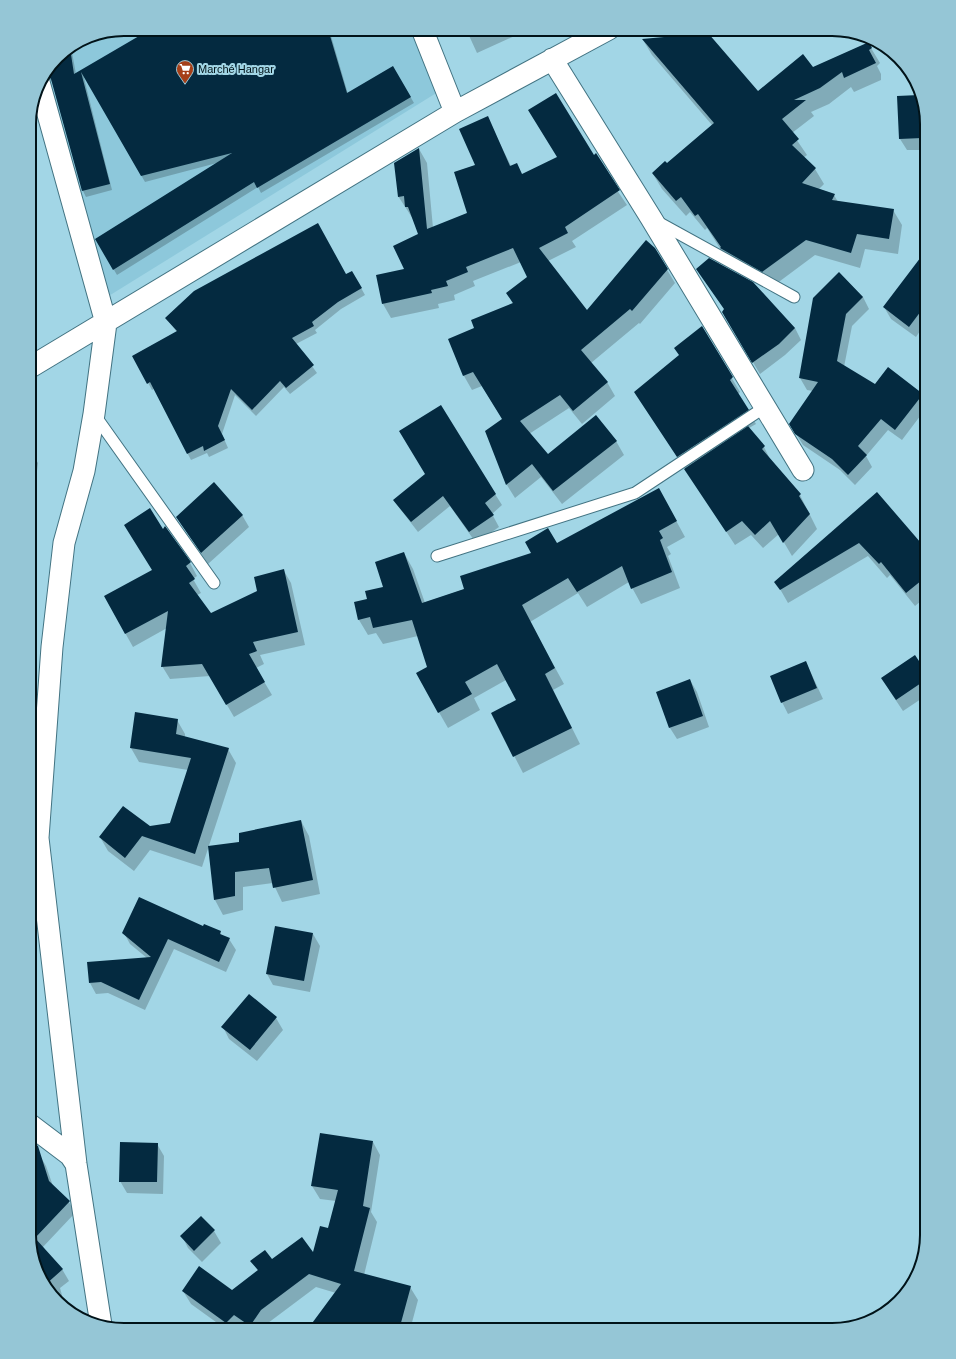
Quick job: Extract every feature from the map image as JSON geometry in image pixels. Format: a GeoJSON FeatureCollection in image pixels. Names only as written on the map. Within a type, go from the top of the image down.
{"type":"FeatureCollection","features":[{"type":"Feature","properties":{"kind":"street"},"geometry":{"type":"LineString","coordinates":[[425,36],[455,112]]}},
{"type":"Feature","properties":{"kind":"street"},"geometry":{"type":"LineString","coordinates":[[36,364],[455,112],[596,36]]}},
{"type":"Feature","properties":{"kind":"street"},"geometry":{"type":"LineString","coordinates":[[552,59],[651,218],[803,470]]}},
{"type":"Feature","properties":{"kind":"street"},"geometry":{"type":"LineString","coordinates":[[42,93],[106,323],[94,414],[84,471],[64,543],[52,647],[38,838],[76,1164],[101,1320]]}},
{"type":"Feature","properties":{"kind":"street"},"geometry":{"type":"LineString","coordinates":[[36,1129],[70,1155],[76,1164]]}},
{"type":"Feature","properties":{"kind":"lane"},"geometry":{"type":"LineString","coordinates":[[651,218],[794,298]]}},
{"type":"Feature","properties":{"kind":"lane"},"geometry":{"type":"LineString","coordinates":[[437,556],[635,493],[765,407]]}},
{"type":"Feature","properties":{"kind":"lane"},"geometry":{"type":"LineString","coordinates":[[94,414],[214,583]]}},
{"type":"Feature","properties":{"kind":"shaded area"},"geometry":{"type":"Polygon","coordinates":[[[119,36],[423,36],[446,87],[99,302],[44,88],[51,75],[66,58],[80,48],[91,43],[119,36]]]}},
{"type":"Feature","properties":{"kind":"building"},"geometry":{"type":"Polygon","coordinates":[[[139,36],[330,36],[347,93],[393,66],[411,97],[257,188],[254,182],[113,270],[95,239],[232,153],[141,176],[81,72],[110,184],[82,191],[50,77],[58,66],[71,54],[74,74],[139,36]]]}},
{"type":"Feature","properties":{"kind":"building"},"geometry":{"type":"Polygon","coordinates":[[[675,36],[711,36],[758,91],[803,54],[813,67],[866,43],[871,46],[872,48],[869,50],[876,63],[844,78],[842,72],[820,88],[794,100],[806,100],[782,119],[799,139],[792,145],[816,168],[802,183],[835,194],[832,200],[894,209],[889,239],[857,234],[851,253],[806,240],[762,272],[720,248],[721,247],[698,214],[695,216],[681,197],[676,201],[652,173],[665,161],[667,163],[714,123],[642,39],[675,36]]]}},
{"type":"Feature","properties":{"kind":"building"},"geometry":{"type":"Polygon","coordinates":[[[556,93],[594,155],[596,153],[620,190],[565,227],[568,233],[539,248],[587,310],[646,240],[655,248],[668,269],[632,311],[630,309],[581,350],[608,382],[573,411],[560,395],[520,421],[548,454],[596,415],[617,441],[553,491],[532,464],[506,485],[485,431],[502,419],[473,372],[463,376],[448,339],[474,328],[471,320],[513,303],[506,293],[527,277],[513,248],[466,267],[468,272],[446,281],[448,286],[431,290],[432,293],[382,304],[376,275],[404,269],[393,246],[418,234],[408,207],[405,207],[404,196],[398,197],[394,163],[419,148],[427,229],[467,213],[454,172],[475,165],[459,129],[488,116],[510,166],[517,163],[522,174],[557,157],[528,110],[556,93]]]}},
{"type":"Feature","properties":{"kind":"building"},"geometry":{"type":"Polygon","coordinates":[[[915,95],[919,113],[920,138],[899,139],[897,96],[915,95]]]}},
{"type":"Feature","properties":{"kind":"building"},"geometry":{"type":"Polygon","coordinates":[[[318,223],[346,274],[352,271],[362,288],[338,302],[312,322],[314,326],[292,338],[314,365],[286,388],[280,381],[252,410],[231,389],[218,426],[225,440],[204,451],[203,446],[187,454],[150,382],[147,384],[132,356],[177,331],[165,318],[194,291],[318,223]]]}},
{"type":"Feature","properties":{"kind":"building"},"geometry":{"type":"Polygon","coordinates":[[[709,258],[753,282],[795,328],[779,344],[752,363],[722,312],[724,309],[696,269],[709,258]]]}},
{"type":"Feature","properties":{"kind":"building"},"geometry":{"type":"Polygon","coordinates":[[[920,258],[920,312],[909,327],[883,307],[920,258]]]}},
{"type":"Feature","properties":{"kind":"building"},"geometry":{"type":"Polygon","coordinates":[[[839,272],[863,297],[846,314],[837,361],[875,384],[888,367],[920,392],[920,398],[895,430],[881,419],[858,446],[867,455],[848,475],[832,459],[795,434],[789,424],[818,382],[799,378],[813,298],[839,272]]]}},
{"type":"Feature","properties":{"kind":"building"},"geometry":{"type":"Polygon","coordinates":[[[702,326],[733,377],[730,380],[749,410],[677,457],[634,392],[679,355],[674,348],[702,326]]]}},
{"type":"Feature","properties":{"kind":"building"},"geometry":{"type":"Polygon","coordinates":[[[441,405],[496,494],[485,503],[494,515],[469,532],[443,496],[411,522],[393,500],[425,474],[399,431],[441,405]]]}},
{"type":"Feature","properties":{"kind":"building"},"geometry":{"type":"Polygon","coordinates":[[[748,426],[765,446],[762,449],[801,494],[799,496],[810,514],[783,543],[770,521],[755,535],[742,521],[726,532],[684,469],[748,426]]]}},
{"type":"Feature","properties":{"kind":"building"},"geometry":{"type":"Polygon","coordinates":[[[214,482],[243,515],[201,553],[176,517],[214,482]]]}},
{"type":"Feature","properties":{"kind":"building"},"geometry":{"type":"Polygon","coordinates":[[[659,488],[677,521],[659,531],[663,538],[660,540],[672,572],[631,589],[622,566],[577,592],[568,578],[522,605],[555,668],[545,674],[572,728],[513,757],[491,713],[516,700],[497,664],[465,682],[472,694],[438,713],[416,673],[427,667],[412,620],[373,628],[370,617],[358,620],[354,602],[367,599],[365,591],[383,587],[375,562],[404,552],[422,603],[464,589],[460,576],[531,553],[525,542],[548,528],[557,543],[659,488]]]}},
{"type":"Feature","properties":{"kind":"building"},"geometry":{"type":"Polygon","coordinates":[[[877,492],[920,542],[920,582],[906,593],[881,562],[879,564],[859,543],[780,590],[774,582],[877,492]]]}},
{"type":"Feature","properties":{"kind":"building"},"geometry":{"type":"Polygon","coordinates":[[[150,508],[163,529],[165,526],[191,562],[186,566],[195,579],[189,583],[211,613],[257,591],[254,577],[284,569],[298,632],[253,642],[257,651],[249,654],[265,682],[226,705],[202,664],[161,667],[168,611],[125,634],[104,596],[152,570],[124,525],[150,508]]]}},
{"type":"Feature","properties":{"kind":"building"},"geometry":{"type":"Polygon","coordinates":[[[915,655],[920,662],[920,684],[896,700],[881,678],[915,655]]]}},
{"type":"Feature","properties":{"kind":"building"},"geometry":{"type":"Polygon","coordinates":[[[806,661],[817,688],[781,703],[770,676],[806,661]]]}},
{"type":"Feature","properties":{"kind":"building"},"geometry":{"type":"Polygon","coordinates":[[[690,679],[703,716],[669,728],[656,692],[690,679]]]}},
{"type":"Feature","properties":{"kind":"building"},"geometry":{"type":"Polygon","coordinates":[[[135,712],[178,719],[176,734],[229,748],[195,854],[142,836],[125,858],[99,837],[123,806],[150,826],[170,823],[191,758],[130,748],[135,712]]]}},
{"type":"Feature","properties":{"kind":"building"},"geometry":{"type":"Polygon","coordinates":[[[301,820],[313,880],[273,888],[269,868],[235,872],[235,896],[214,900],[208,846],[239,842],[239,833],[301,820]]]}},
{"type":"Feature","properties":{"kind":"building"},"geometry":{"type":"Polygon","coordinates":[[[139,897],[203,926],[204,924],[221,931],[220,934],[230,938],[219,962],[168,939],[139,1000],[101,982],[89,983],[87,962],[151,957],[122,933],[139,897]]]}},
{"type":"Feature","properties":{"kind":"building"},"geometry":{"type":"Polygon","coordinates":[[[275,926],[313,933],[304,981],[266,974],[275,926]]]}},
{"type":"Feature","properties":{"kind":"building"},"geometry":{"type":"Polygon","coordinates":[[[249,994],[277,1017],[250,1050],[221,1027],[249,994]]]}},
{"type":"Feature","properties":{"kind":"building"},"geometry":{"type":"Polygon","coordinates":[[[320,1133],[373,1141],[363,1206],[370,1208],[354,1271],[411,1286],[401,1323],[312,1323],[341,1284],[309,1274],[261,1310],[252,1323],[246,1323],[234,1315],[226,1323],[182,1291],[199,1266],[232,1290],[258,1270],[250,1261],[265,1250],[272,1259],[302,1237],[313,1252],[320,1226],[328,1228],[338,1190],[311,1186],[320,1133]]]}},
{"type":"Feature","properties":{"kind":"building"},"geometry":{"type":"Polygon","coordinates":[[[120,1142],[158,1143],[157,1182],[119,1182],[120,1142]]]}},
{"type":"Feature","properties":{"kind":"building"},"geometry":{"type":"Polygon","coordinates":[[[36,1144],[38,1146],[49,1181],[70,1201],[36,1237],[36,1144]]]}},
{"type":"Feature","properties":{"kind":"building"},"geometry":{"type":"Polygon","coordinates":[[[201,1216],[215,1230],[194,1251],[180,1236],[201,1216]]]}},
{"type":"Feature","properties":{"kind":"building"},"geometry":{"type":"Polygon","coordinates":[[[36,1240],[63,1269],[49,1281],[39,1257],[36,1240]]]}},
{"type":"Feature","properties":{"kind":"place","name":"Marché Hangar"},"geometry":{"type":"Point","coordinates":[185,84]}}]}
